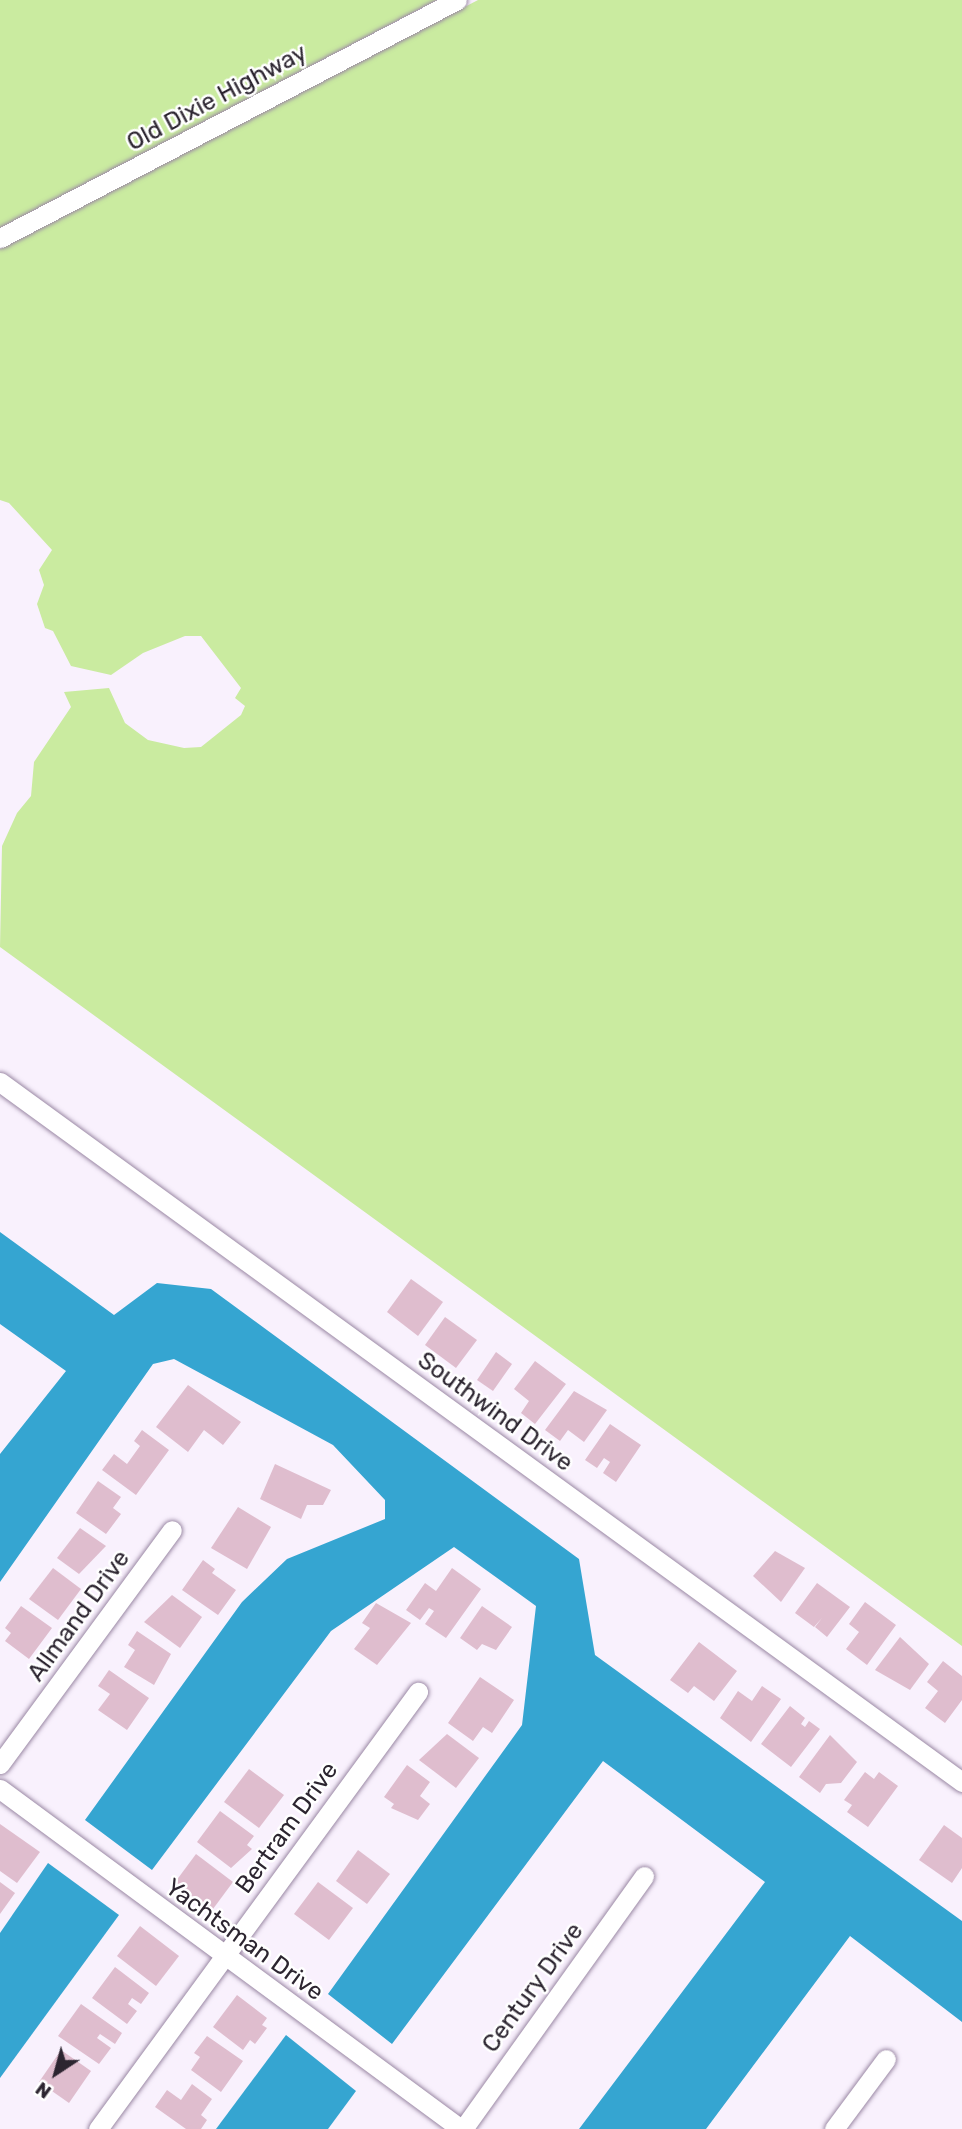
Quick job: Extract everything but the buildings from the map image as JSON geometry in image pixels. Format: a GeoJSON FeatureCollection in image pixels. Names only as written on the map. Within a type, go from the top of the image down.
{"type":"FeatureCollection","features":[{"type":"Feature","properties":{"kind":"street","name":"Old Dixie Highway"},"geometry":{"type":"LineString","coordinates":[[0,238],[457,0]]}},
{"type":"Feature","properties":{"kind":"street","name":"Southwind Drive"},"geometry":{"type":"LineString","coordinates":[[0,1082],[962,1782]]}},
{"type":"Feature","properties":{"kind":"street","name":"Allmand Drive"},"geometry":{"type":"LineString","coordinates":[[0,1764],[172,1530]]}},
{"type":"Feature","properties":{"kind":"street","name":"Bertram Drive"},"geometry":{"type":"LineString","coordinates":[[98,2129],[418,1692]]}},
{"type":"Feature","properties":{"kind":"street","name":"Yachtsman Drive"},"geometry":{"type":"LineString","coordinates":[[0,1789],[223,1956],[462,2129]]}},
{"type":"Feature","properties":{"kind":"street","name":"Century Drive"},"geometry":{"type":"LineString","coordinates":[[462,2129],[644,1876]]}},
{"type":"Feature","properties":{"kind":"street"},"geometry":{"type":"LineString","coordinates":[[834,2129],[886,2059]]}},
{"type":"Feature","properties":{"kind":"green space"},"geometry":{"type":"Polygon","coordinates":[[[0,0],[437,0],[0,228],[0,0]]]}},
{"type":"Feature","properties":{"kind":"green space"},"geometry":{"type":"Polygon","coordinates":[[[478,0],[962,0],[962,1646],[0,947],[2,846],[17,813],[31,796],[34,762],[71,707],[64,692],[109,688],[125,723],[148,740],[184,748],[201,747],[241,715],[245,706],[235,698],[241,688],[201,636],[185,636],[143,653],[111,675],[71,666],[53,631],[45,628],[37,604],[44,585],[39,570],[52,550],[9,503],[0,500],[0,249],[478,0]]]}},
{"type":"Feature","properties":{"kind":"water"},"geometry":{"type":"Polygon","coordinates":[[[0,1232],[114,1315],[157,1283],[211,1289],[579,1559],[595,1655],[962,1921],[962,2022],[850,1936],[706,2129],[579,2129],[765,1882],[603,1761],[392,2044],[328,1994],[522,1725],[536,1606],[454,1547],[331,1631],[152,1870],[85,1820],[242,1602],[287,1559],[385,1519],[385,1500],[333,1445],[174,1359],[153,1364],[0,1582],[0,1454],[66,1371],[0,1324],[0,1232]]]}},
{"type":"Feature","properties":{"kind":"water"},"geometry":{"type":"Polygon","coordinates":[[[48,1863],[119,1915],[0,2078],[0,1933],[48,1863]]]}},
{"type":"Feature","properties":{"kind":"water"},"geometry":{"type":"Polygon","coordinates":[[[286,2035],[356,2091],[328,2129],[216,2129],[286,2035]]]}}]}
